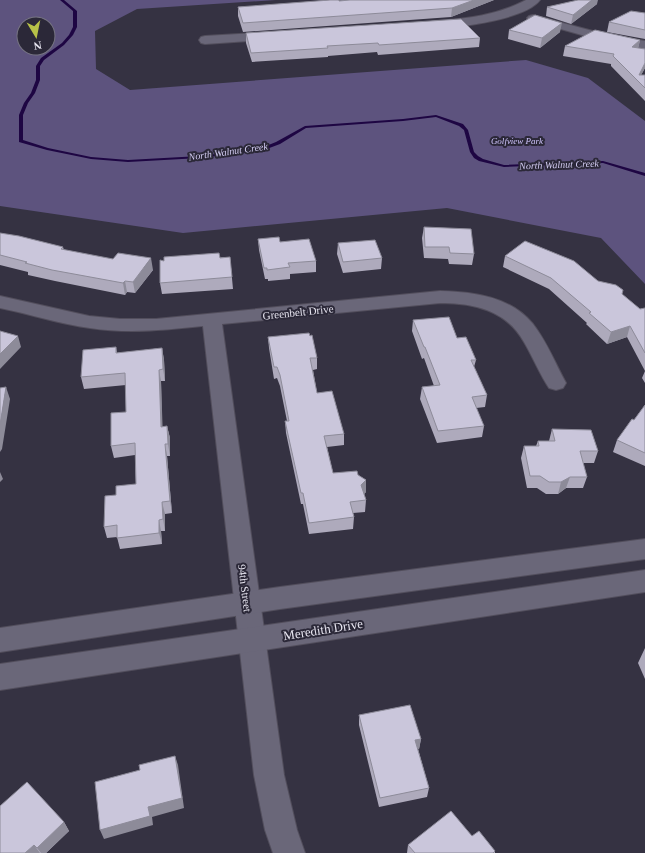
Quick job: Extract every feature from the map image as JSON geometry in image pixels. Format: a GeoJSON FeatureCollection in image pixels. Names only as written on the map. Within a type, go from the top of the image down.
{"type":"FeatureCollection","features":[{"type":"Feature","properties":{"kind":"street"},"geometry":{"type":"LineString","coordinates":[[419,26],[465,22],[511,11],[534,0]]}},
{"type":"Feature","properties":{"kind":"street"},"geometry":{"type":"LineString","coordinates":[[511,11],[566,28],[645,45]]}},
{"type":"Feature","properties":{"kind":"street"},"geometry":{"type":"LineString","coordinates":[[205,40],[284,35]]}},
{"type":"Feature","properties":{"kind":"street","name":"Greenbelt Drive"},"geometry":{"type":"LineString","coordinates":[[0,302],[76,320],[120,325],[156,325],[212,321],[440,297],[475,299],[492,304],[508,312],[520,322],[529,333],[556,383]]}},
{"type":"Feature","properties":{"kind":"street","name":"94th Street"},"geometry":{"type":"LineString","coordinates":[[212,321],[246,603],[269,775],[281,830],[289,853]]}},
{"type":"Feature","properties":{"kind":"street"},"geometry":{"type":"LineString","coordinates":[[0,640],[246,603],[645,548]]}},
{"type":"Feature","properties":{"kind":"street","name":"Meredith Drive"},"geometry":{"type":"LineString","coordinates":[[0,677],[645,581]]}},
{"type":"Feature","properties":{"kind":"green space","name":"Golfview Park"},"geometry":{"type":"Polygon","coordinates":[[[0,0],[276,0],[137,9],[95,31],[96,69],[130,90],[526,60],[588,78],[645,121],[645,284],[601,238],[447,208],[183,233],[0,206],[0,0]]]}},
{"type":"Feature","properties":{"kind":"building"},"geometry":{"type":"Polygon","coordinates":[[[330,0],[474,0],[452,8],[243,23],[238,7],[330,0]]]}},
{"type":"Feature","properties":{"kind":"building"},"geometry":{"type":"Polygon","coordinates":[[[578,0],[592,0],[573,15],[547,7],[578,0]]]}},
{"type":"Feature","properties":{"kind":"building"},"geometry":{"type":"Polygon","coordinates":[[[631,11],[645,13],[645,30],[609,22],[631,11]]]}},
{"type":"Feature","properties":{"kind":"building"},"geometry":{"type":"Polygon","coordinates":[[[535,15],[562,23],[542,38],[509,30],[535,15]]]}},
{"type":"Feature","properties":{"kind":"building"},"geometry":{"type":"Polygon","coordinates":[[[461,19],[480,38],[379,45],[378,43],[327,46],[328,48],[251,53],[246,33],[461,19]]]}},
{"type":"Feature","properties":{"kind":"building"},"geometry":{"type":"Polygon","coordinates":[[[595,30],[640,40],[632,47],[645,49],[645,63],[639,75],[645,75],[645,88],[613,56],[614,54],[565,46],[595,30]]]}},
{"type":"Feature","properties":{"kind":"building"},"geometry":{"type":"Polygon","coordinates":[[[424,227],[471,229],[474,254],[450,253],[449,247],[425,247],[424,227]]]}},
{"type":"Feature","properties":{"kind":"building"},"geometry":{"type":"Polygon","coordinates":[[[0,233],[63,247],[61,249],[113,259],[118,253],[151,258],[133,282],[125,281],[123,283],[52,270],[0,255],[0,233]]]}},
{"type":"Feature","properties":{"kind":"building"},"geometry":{"type":"Polygon","coordinates":[[[279,237],[280,242],[309,239],[316,261],[288,263],[290,267],[267,270],[267,268],[264,268],[258,239],[279,237]]]}},
{"type":"Feature","properties":{"kind":"building"},"geometry":{"type":"Polygon","coordinates":[[[375,240],[382,258],[343,262],[338,243],[375,240]]]}},
{"type":"Feature","properties":{"kind":"building"},"geometry":{"type":"Polygon","coordinates":[[[525,241],[574,261],[598,281],[616,285],[623,290],[622,294],[640,309],[645,308],[645,353],[630,326],[611,332],[589,313],[591,312],[551,278],[505,256],[525,241]]]}},
{"type":"Feature","properties":{"kind":"building"},"geometry":{"type":"Polygon","coordinates":[[[219,253],[220,258],[230,257],[232,277],[160,283],[160,260],[164,261],[164,257],[219,253]]]}},
{"type":"Feature","properties":{"kind":"building"},"geometry":{"type":"Polygon","coordinates":[[[449,317],[457,338],[466,337],[476,360],[471,360],[487,395],[472,397],[484,426],[438,431],[422,387],[440,385],[413,320],[449,317]]]}},
{"type":"Feature","properties":{"kind":"building"},"geometry":{"type":"Polygon","coordinates":[[[0,331],[18,336],[0,354],[0,331]]]}},
{"type":"Feature","properties":{"kind":"building"},"geometry":{"type":"Polygon","coordinates":[[[309,333],[310,336],[312,335],[317,358],[310,358],[317,393],[332,391],[344,434],[324,436],[333,473],[357,471],[358,475],[366,480],[361,485],[366,500],[350,502],[354,517],[309,523],[285,421],[289,421],[280,375],[277,367],[274,367],[268,337],[309,333]]]}},
{"type":"Feature","properties":{"kind":"building"},"geometry":{"type":"Polygon","coordinates":[[[116,347],[116,353],[162,348],[163,369],[159,370],[161,427],[167,426],[168,444],[165,444],[170,501],[162,502],[163,519],[159,520],[159,533],[117,538],[117,525],[104,527],[105,496],[116,495],[116,486],[136,484],[135,443],[111,446],[111,413],[126,412],[125,373],[81,377],[83,350],[116,347]]]}},
{"type":"Feature","properties":{"kind":"building"},"geometry":{"type":"Polygon","coordinates":[[[6,387],[0,425],[0,388],[6,387]]]}},
{"type":"Feature","properties":{"kind":"building"},"geometry":{"type":"Polygon","coordinates":[[[645,405],[645,453],[617,440],[632,419],[634,420],[645,405]]]}},
{"type":"Feature","properties":{"kind":"building"},"geometry":{"type":"Polygon","coordinates":[[[552,429],[591,430],[598,451],[580,451],[587,477],[570,477],[561,482],[549,482],[540,476],[530,476],[524,446],[539,446],[538,441],[555,441],[552,429]]]}},
{"type":"Feature","properties":{"kind":"building"},"geometry":{"type":"Polygon","coordinates":[[[410,705],[421,739],[415,740],[429,788],[380,798],[359,715],[410,705]]]}},
{"type":"Feature","properties":{"kind":"building"},"geometry":{"type":"Polygon","coordinates":[[[175,756],[182,798],[148,807],[150,816],[100,830],[95,782],[140,770],[139,765],[175,756]]]}},
{"type":"Feature","properties":{"kind":"building"},"geometry":{"type":"Polygon","coordinates":[[[27,782],[64,822],[37,848],[34,845],[25,853],[0,853],[0,806],[27,782]]]}},
{"type":"Feature","properties":{"kind":"building"},"geometry":{"type":"Polygon","coordinates":[[[451,811],[472,836],[479,831],[495,851],[493,853],[415,853],[408,845],[451,811]]]}},
{"type":"Feature","properties":{"kind":"waterway","name":"North Walnut Creek"},"geometry":{"type":"LineString","coordinates":[[62,0],[75,11],[75,27],[71,35],[63,44],[42,59],[38,66],[38,80],[21,115],[21,141],[47,149],[91,158],[128,161],[200,157],[262,149],[278,143],[305,127],[403,120],[436,116],[461,125],[466,130],[472,152],[481,160],[504,166],[603,162],[645,175]]}}]}
